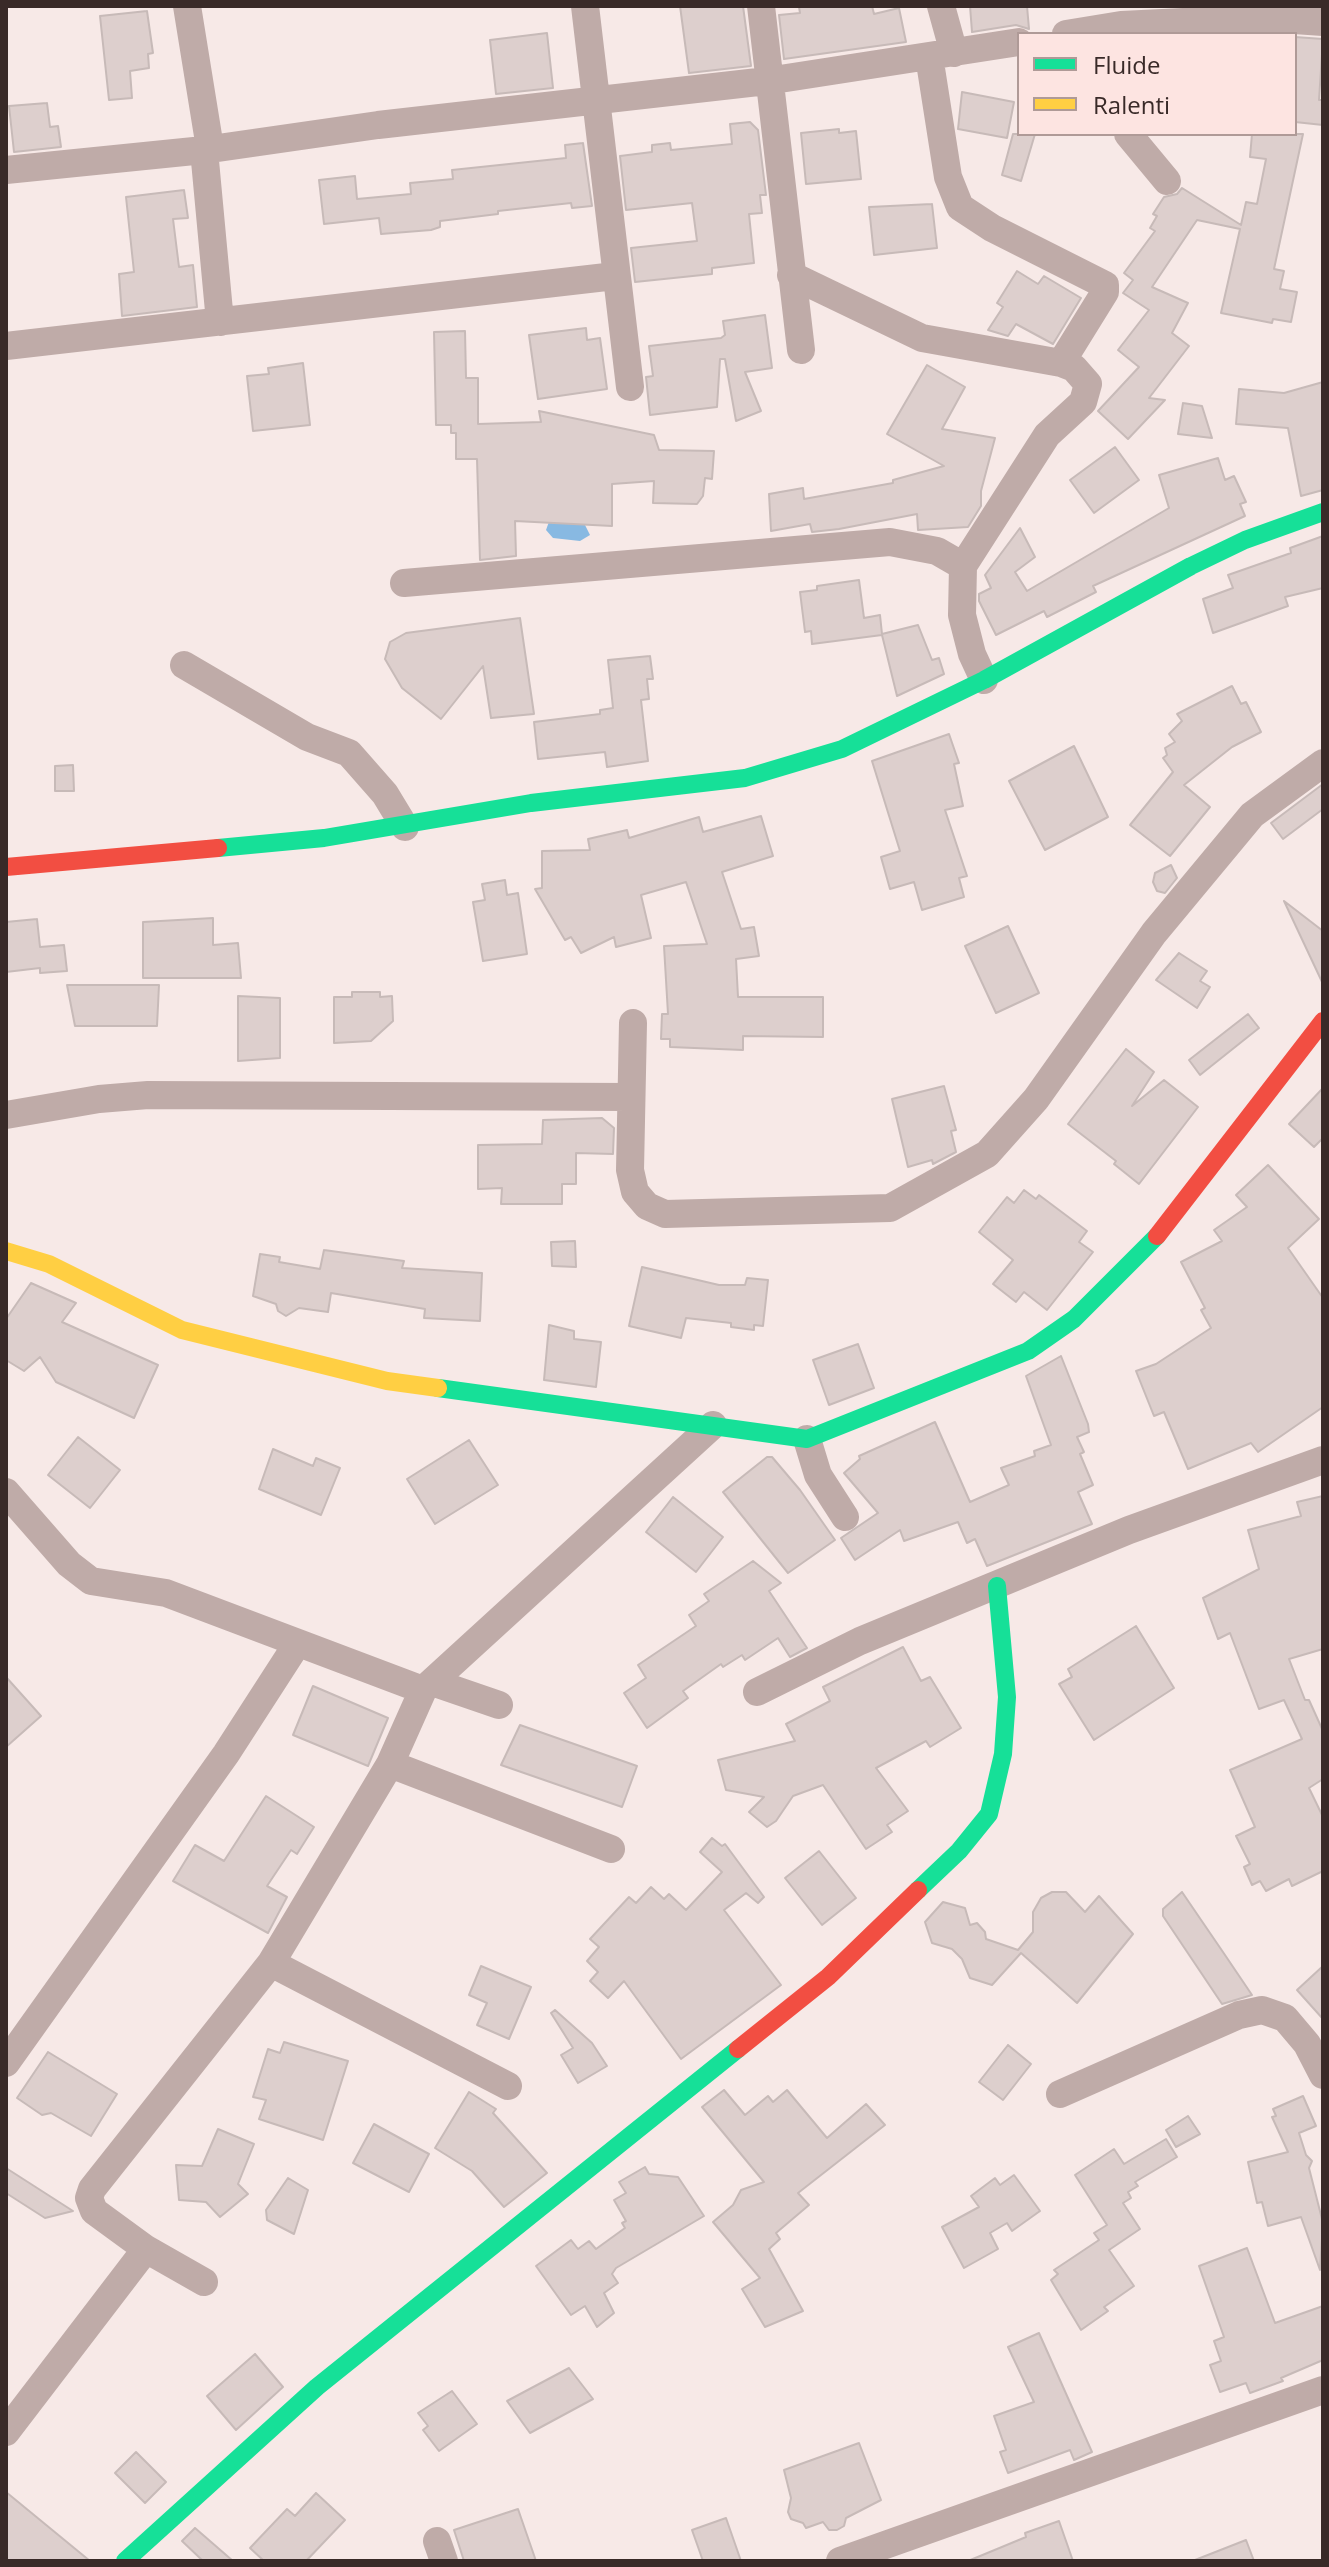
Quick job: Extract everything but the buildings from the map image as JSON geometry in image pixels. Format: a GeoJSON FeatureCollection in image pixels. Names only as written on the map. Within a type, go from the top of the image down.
{"type":"FeatureCollection","features":[{"type":"Feature","properties":{"kind":"street"},"geometry":{"type":"LineString","coordinates":[[187,6],[207,149],[220,322]]}},
{"type":"Feature","properties":{"kind":"street"},"geometry":{"type":"LineString","coordinates":[[585,6],[630,387]]}},
{"type":"Feature","properties":{"kind":"street"},"geometry":{"type":"LineString","coordinates":[[761,6],[767,81],[801,350]]}},
{"type":"Feature","properties":{"kind":"street"},"geometry":{"type":"LineString","coordinates":[[941,6],[948,177],[960,207],[992,228],[1105,285],[1105,292],[1061,363]]}},
{"type":"Feature","properties":{"kind":"street"},"geometry":{"type":"LineString","coordinates":[[1093,32],[1266,18],[1323,22]]}},
{"type":"Feature","properties":{"kind":"street"},"geometry":{"type":"LineString","coordinates":[[6,170],[207,149],[597,99],[767,81],[1017,42]]}},
{"type":"Feature","properties":{"kind":"street"},"geometry":{"type":"LineString","coordinates":[[1130,136],[1167,181]]}},
{"type":"Feature","properties":{"kind":"street"},"geometry":{"type":"LineString","coordinates":[[791,275],[922,338],[1061,363],[1088,384],[1088,393],[1047,435],[963,566],[962,615],[972,654],[984,680]]}},
{"type":"Feature","properties":{"kind":"street"},"geometry":{"type":"LineString","coordinates":[[6,346],[615,276]]}},
{"type":"Feature","properties":{"kind":"street"},"geometry":{"type":"LineString","coordinates":[[6,867],[227,848],[405,827],[531,803],[745,778],[842,749],[984,680],[1191,566],[1245,540],[1323,512]]}},
{"type":"Feature","properties":{"kind":"street"},"geometry":{"type":"LineString","coordinates":[[404,583],[890,542],[937,551],[963,566]]}},
{"type":"Feature","properties":{"kind":"street"},"geometry":{"type":"LineString","coordinates":[[184,665],[307,737],[349,753],[385,794],[405,827]]}},
{"type":"Feature","properties":{"kind":"street"},"geometry":{"type":"LineString","coordinates":[[633,1023],[630,1170],[635,1192],[647,1206],[665,1214],[890,1208],[987,1154],[1036,1099],[1154,933],[1252,815],[1323,763]]}},
{"type":"Feature","properties":{"kind":"street"},"geometry":{"type":"LineString","coordinates":[[6,1251],[49,1264],[182,1330],[387,1381],[807,1439],[1028,1351],[1074,1319],[1152,1243],[1323,1021]]}},
{"type":"Feature","properties":{"kind":"street"},"geometry":{"type":"LineString","coordinates":[[6,1115],[99,1099],[148,1095],[631,1097]]}},
{"type":"Feature","properties":{"kind":"street"},"geometry":{"type":"LineString","coordinates":[[204,2282],[146,2249],[94,2211],[89,2198],[92,2189],[271,1963],[390,1764],[428,1686],[713,1425]]}},
{"type":"Feature","properties":{"kind":"street"},"geometry":{"type":"LineString","coordinates":[[807,1439],[818,1475],[845,1517]]}},
{"type":"Feature","properties":{"kind":"street"},"geometry":{"type":"LineString","coordinates":[[757,1692],[860,1641],[1129,1530],[1323,1460]]}},
{"type":"Feature","properties":{"kind":"street"},"geometry":{"type":"LineString","coordinates":[[6,1492],[69,1564],[91,1581],[166,1593],[297,1644],[499,1705]]}},
{"type":"Feature","properties":{"kind":"street"},"geometry":{"type":"LineString","coordinates":[[125,2561],[146,2538],[317,2387],[828,1977],[959,1851],[989,1814],[1003,1754],[1007,1697],[997,1586]]}},
{"type":"Feature","properties":{"kind":"street"},"geometry":{"type":"LineString","coordinates":[[6,2063],[209,1779],[297,1644]]}},
{"type":"Feature","properties":{"kind":"street"},"geometry":{"type":"LineString","coordinates":[[390,1764],[611,1849]]}},
{"type":"Feature","properties":{"kind":"street"},"geometry":{"type":"LineString","coordinates":[[271,1963],[508,2086]]}},
{"type":"Feature","properties":{"kind":"street"},"geometry":{"type":"LineString","coordinates":[[1060,2094],[1239,2015],[1262,2010],[1285,2018],[1307,2044],[1323,2075]]}},
{"type":"Feature","properties":{"kind":"street"},"geometry":{"type":"LineString","coordinates":[[6,2432],[146,2249]]}},
{"type":"Feature","properties":{"kind":"street"},"geometry":{"type":"LineString","coordinates":[[840,2561],[1323,2390]]}},
{"type":"Feature","properties":{"kind":"water"},"geometry":{"type":"Polygon","coordinates":[[[550,519],[584,523],[590,535],[580,541],[553,538],[546,530],[550,519]]]}},
{"type":"Feature","properties":{"kind":"traffic: fast"},"geometry":{"type":"LineString","coordinates":[[218,848],[324,838],[531,803],[745,778],[842,749],[984,680],[1191,566],[1245,540],[1323,512]]}},
{"type":"Feature","properties":{"kind":"traffic: fast"},"geometry":{"type":"LineString","coordinates":[[438,1388],[807,1439],[1028,1351],[1074,1319],[1157,1236]]}},
{"type":"Feature","properties":{"kind":"traffic: fast"},"geometry":{"type":"LineString","coordinates":[[918,1890],[959,1851],[989,1814],[1003,1754],[1007,1697],[997,1586]]}},
{"type":"Feature","properties":{"kind":"traffic: fast"},"geometry":{"type":"LineString","coordinates":[[125,2561],[317,2387],[738,2049]]}},
{"type":"Feature","properties":{"kind":"traffic: slow"},"geometry":{"type":"LineString","coordinates":[[6,1251],[49,1264],[182,1330],[387,1381],[438,1388]]}},
{"type":"Feature","properties":{"kind":"traffic: jam"},"geometry":{"type":"LineString","coordinates":[[6,867],[218,848]]}},
{"type":"Feature","properties":{"kind":"traffic: jam"},"geometry":{"type":"LineString","coordinates":[[1157,1236],[1323,1021]]}},
{"type":"Feature","properties":{"kind":"traffic: jam"},"geometry":{"type":"LineString","coordinates":[[738,2049],[828,1977],[918,1890]]}}]}
